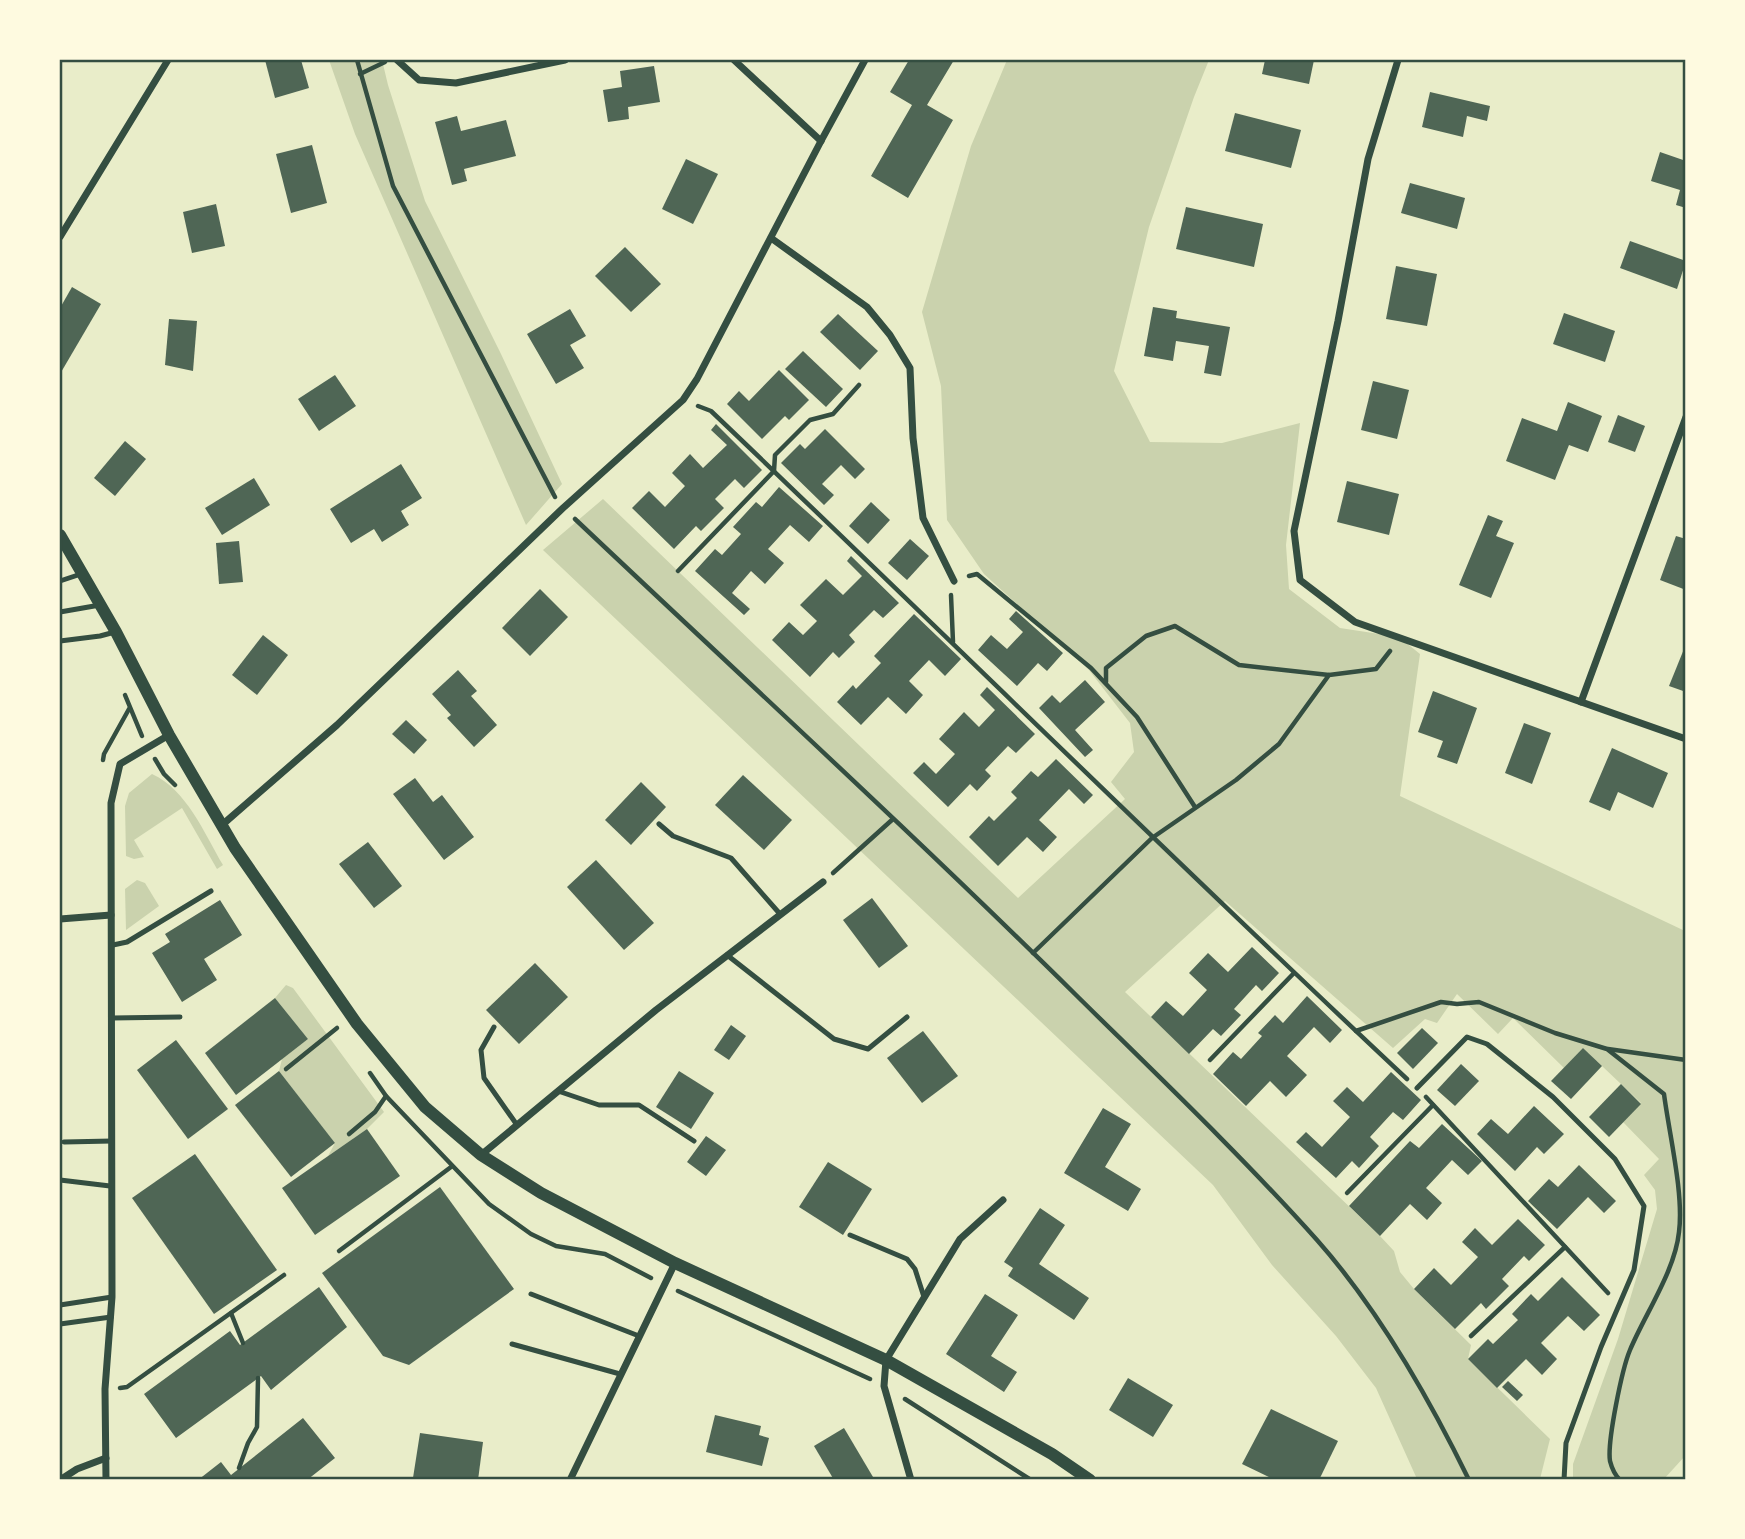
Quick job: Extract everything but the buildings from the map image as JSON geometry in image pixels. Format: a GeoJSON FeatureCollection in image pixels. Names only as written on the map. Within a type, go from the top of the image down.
{"type":"FeatureCollection","features":[{"type":"Feature","properties":{"kind":"street"},"geometry":{"type":"LineString","coordinates":[[60,237],[168,60]]}},
{"type":"Feature","properties":{"kind":"street"},"geometry":{"type":"LineString","coordinates":[[397,60],[419,80],[456,83],[565,60]]}},
{"type":"Feature","properties":{"kind":"street"},"geometry":{"type":"LineString","coordinates":[[734,60],[821,141]]}},
{"type":"Feature","properties":{"kind":"street"},"geometry":{"type":"LineString","coordinates":[[222,825],[337,725],[563,508],[683,400],[697,379],[865,60]]}},
{"type":"Feature","properties":{"kind":"street"},"geometry":{"type":"LineString","coordinates":[[1398,60],[1368,159],[1338,321],[1294,531],[1300,580],[1355,621],[1685,739]]}},
{"type":"Feature","properties":{"kind":"street"},"geometry":{"type":"LineString","coordinates":[[771,238],[867,307],[890,334],[910,368],[913,438],[923,518],[954,581]]}},
{"type":"Feature","properties":{"kind":"street"},"geometry":{"type":"LineString","coordinates":[[1581,702],[1685,417]]}},
{"type":"Feature","properties":{"kind":"street"},"geometry":{"type":"LineString","coordinates":[[60,535],[116,632],[169,735],[241,856],[357,1024],[425,1107],[481,1155],[541,1194],[675,1263],[886,1360],[1052,1454],[1090,1479]]}},
{"type":"Feature","properties":{"kind":"street"},"geometry":{"type":"LineString","coordinates":[[106,1479],[105,1389],[111,1317],[111,803],[120,764],[169,735]]}},
{"type":"Feature","properties":{"kind":"street"},"geometry":{"type":"LineString","coordinates":[[481,1155],[656,1010],[823,882]]}},
{"type":"Feature","properties":{"kind":"street"},"geometry":{"type":"LineString","coordinates":[[60,919],[111,915]]}},
{"type":"Feature","properties":{"kind":"street"},"geometry":{"type":"LineString","coordinates":[[911,1479],[884,1385],[886,1360],[960,1239],[1003,1200]]}},
{"type":"Feature","properties":{"kind":"street"},"geometry":{"type":"LineString","coordinates":[[570,1479],[675,1263]]}},
{"type":"Feature","properties":{"kind":"street"},"geometry":{"type":"LineString","coordinates":[[60,1479],[106,1458]]}},
{"type":"Feature","properties":{"kind":"lane"},"geometry":{"type":"LineString","coordinates":[[60,581],[81,574]]}},
{"type":"Feature","properties":{"kind":"lane"},"geometry":{"type":"LineString","coordinates":[[60,612],[100,605]]}},
{"type":"Feature","properties":{"kind":"lane"},"geometry":{"type":"LineString","coordinates":[[60,640],[116,632]]}},
{"type":"Feature","properties":{"kind":"lane"},"geometry":{"type":"LineString","coordinates":[[659,824],[673,836],[731,858],[780,914]]}},
{"type":"Feature","properties":{"kind":"lane"},"geometry":{"type":"LineString","coordinates":[[113,945],[127,942],[211,891]]}},
{"type":"Feature","properties":{"kind":"lane"},"geometry":{"type":"LineString","coordinates":[[727,955],[834,1039],[868,1049],[907,1017]]}},
{"type":"Feature","properties":{"kind":"lane"},"geometry":{"type":"LineString","coordinates":[[112,1017],[180,1017]]}},
{"type":"Feature","properties":{"kind":"lane"},"geometry":{"type":"LineString","coordinates":[[494,1027],[481,1051],[484,1078],[517,1125]]}},
{"type":"Feature","properties":{"kind":"lane"},"geometry":{"type":"LineString","coordinates":[[1417,1088],[1467,1037],[1488,1044],[1553,1097],[1615,1159],[1644,1206],[1634,1270],[1566,1443],[1564,1479]]}},
{"type":"Feature","properties":{"kind":"lane"},"geometry":{"type":"LineString","coordinates":[[558,1091],[599,1105],[639,1105],[694,1141]]}},
{"type":"Feature","properties":{"kind":"lane"},"geometry":{"type":"LineString","coordinates":[[64,1142],[112,1142]]}},
{"type":"Feature","properties":{"kind":"lane"},"geometry":{"type":"LineString","coordinates":[[60,1180],[110,1186]]}},
{"type":"Feature","properties":{"kind":"lane"},"geometry":{"type":"LineString","coordinates":[[850,1235],[908,1259],[915,1269],[924,1297]]}},
{"type":"Feature","properties":{"kind":"lane"},"geometry":{"type":"LineString","coordinates":[[531,1294],[639,1336]]}},
{"type":"Feature","properties":{"kind":"lane"},"geometry":{"type":"LineString","coordinates":[[60,1305],[111,1297]]}},
{"type":"Feature","properties":{"kind":"lane"},"geometry":{"type":"LineString","coordinates":[[60,1324],[111,1317]]}},
{"type":"Feature","properties":{"kind":"lane"},"geometry":{"type":"LineString","coordinates":[[512,1344],[618,1377]]}},
{"type":"Feature","properties":{"kind":"path"},"geometry":{"type":"LineString","coordinates":[[357,60],[393,186],[550,491],[563,508],[1033,953],[1198,1116],[1318,1241],[1386,1332],[1453,1446],[1469,1479]]}},
{"type":"Feature","properties":{"kind":"path"},"geometry":{"type":"LineString","coordinates":[[360,74],[389,60]]}},
{"type":"Feature","properties":{"kind":"path"},"geometry":{"type":"LineString","coordinates":[[678,571],[774,471],[775,455],[810,420],[833,414],[859,385]]}},
{"type":"Feature","properties":{"kind":"path"},"geometry":{"type":"LineString","coordinates":[[683,400],[711,411],[1152,838],[1417,1088],[1619,1304]]}},
{"type":"Feature","properties":{"kind":"path"},"geometry":{"type":"LineString","coordinates":[[953,643],[950,599],[954,581],[977,574],[1091,668],[1137,717],[1196,806]]}},
{"type":"Feature","properties":{"kind":"path"},"geometry":{"type":"LineString","coordinates":[[1106,684],[1107,668],[1146,636],[1175,626],[1239,665],[1329,675],[1376,669],[1399,637]]}},
{"type":"Feature","properties":{"kind":"path"},"geometry":{"type":"LineString","coordinates":[[1033,953],[1152,838],[1236,780],[1279,744],[1329,675]]}},
{"type":"Feature","properties":{"kind":"path"},"geometry":{"type":"LineString","coordinates":[[148,747],[171,781]]}},
{"type":"Feature","properties":{"kind":"path"},"geometry":{"type":"LineString","coordinates":[[823,882],[892,820]]}},
{"type":"Feature","properties":{"kind":"path"},"geometry":{"type":"LineString","coordinates":[[1210,1060],[1294,973]]}},
{"type":"Feature","properties":{"kind":"path"},"geometry":{"type":"LineString","coordinates":[[1356,1031],[1441,1002],[1479,1002],[1555,1033],[1607,1049],[1685,1060]]}},
{"type":"Feature","properties":{"kind":"path"},"geometry":{"type":"LineString","coordinates":[[286,1069],[338,1027]]}},
{"type":"Feature","properties":{"kind":"path"},"geometry":{"type":"LineString","coordinates":[[1607,1049],[1664,1094],[1679,1203],[1679,1233],[1676,1244],[1666,1276],[1628,1353],[1616,1405],[1610,1459],[1614,1475],[1619,1479]]}},
{"type":"Feature","properties":{"kind":"path"},"geometry":{"type":"LineString","coordinates":[[349,1134],[375,1112],[386,1096]]}},
{"type":"Feature","properties":{"kind":"path"},"geometry":{"type":"LineString","coordinates":[[1347,1193],[1433,1105]]}},
{"type":"Feature","properties":{"kind":"path"},"geometry":{"type":"LineString","coordinates":[[339,1251],[452,1167]]}},
{"type":"Feature","properties":{"kind":"path"},"geometry":{"type":"LineString","coordinates":[[1471,1336],[1565,1247]]}},
{"type":"Feature","properties":{"kind":"path"},"geometry":{"type":"LineString","coordinates":[[105,1389],[127,1387],[284,1275]]}},
{"type":"Feature","properties":{"kind":"path"},"geometry":{"type":"LineString","coordinates":[[230,1312],[243,1343]]}},
{"type":"Feature","properties":{"kind":"path"},"geometry":{"type":"LineString","coordinates":[[239,1468],[257,1427],[258,1378]]}},
{"type":"Feature","properties":{"kind":"green space"},"geometry":{"type":"Polygon","coordinates":[[[329,60],[382,60],[425,201],[562,484],[526,525],[355,134],[329,60]]]}},
{"type":"Feature","properties":{"kind":"green space"},"geometry":{"type":"Polygon","coordinates":[[[1007,60],[1209,60],[1149,227],[1114,371],[1150,442],[1222,443],[1300,423],[1286,545],[1289,589],[1340,628],[1399,637],[1420,654],[1400,796],[1685,931],[1685,1456],[1664,1479],[1573,1479],[1573,1464],[1618,1339],[1657,1209],[1655,1190],[1644,1175],[1659,1159],[1623,1122],[1641,1103],[1583,1048],[1564,1068],[1513,1018],[1498,1034],[1457,994],[1437,1023],[1425,1019],[1393,1048],[1225,901],[1125,992],[1380,1236],[1394,1251],[1400,1272],[1414,1289],[1471,1345],[1468,1359],[1550,1439],[1540,1479],[1417,1479],[1376,1388],[1336,1336],[1272,1265],[1213,1185],[543,550],[603,499],[1018,898],[1125,799],[1111,782],[1134,752],[1130,723],[1089,670],[984,574],[947,520],[941,386],[922,312],[971,146],[1007,60]]]}},
{"type":"Feature","properties":{"kind":"green space"},"geometry":{"type":"Polygon","coordinates":[[[152,774],[175,790],[185,801],[223,865],[217,869],[182,808],[134,840],[144,857],[134,859],[126,856],[125,806],[129,793],[152,774]]]}},
{"type":"Feature","properties":{"kind":"green space"},"geometry":{"type":"Polygon","coordinates":[[[137,880],[145,883],[159,906],[126,930],[125,889],[137,880]]]}},
{"type":"Feature","properties":{"kind":"green space"},"geometry":{"type":"Polygon","coordinates":[[[286,985],[293,988],[384,1112],[367,1129],[328,1156],[335,1143],[279,1071],[282,1059],[308,1039],[275,998],[286,985]]]}}]}
